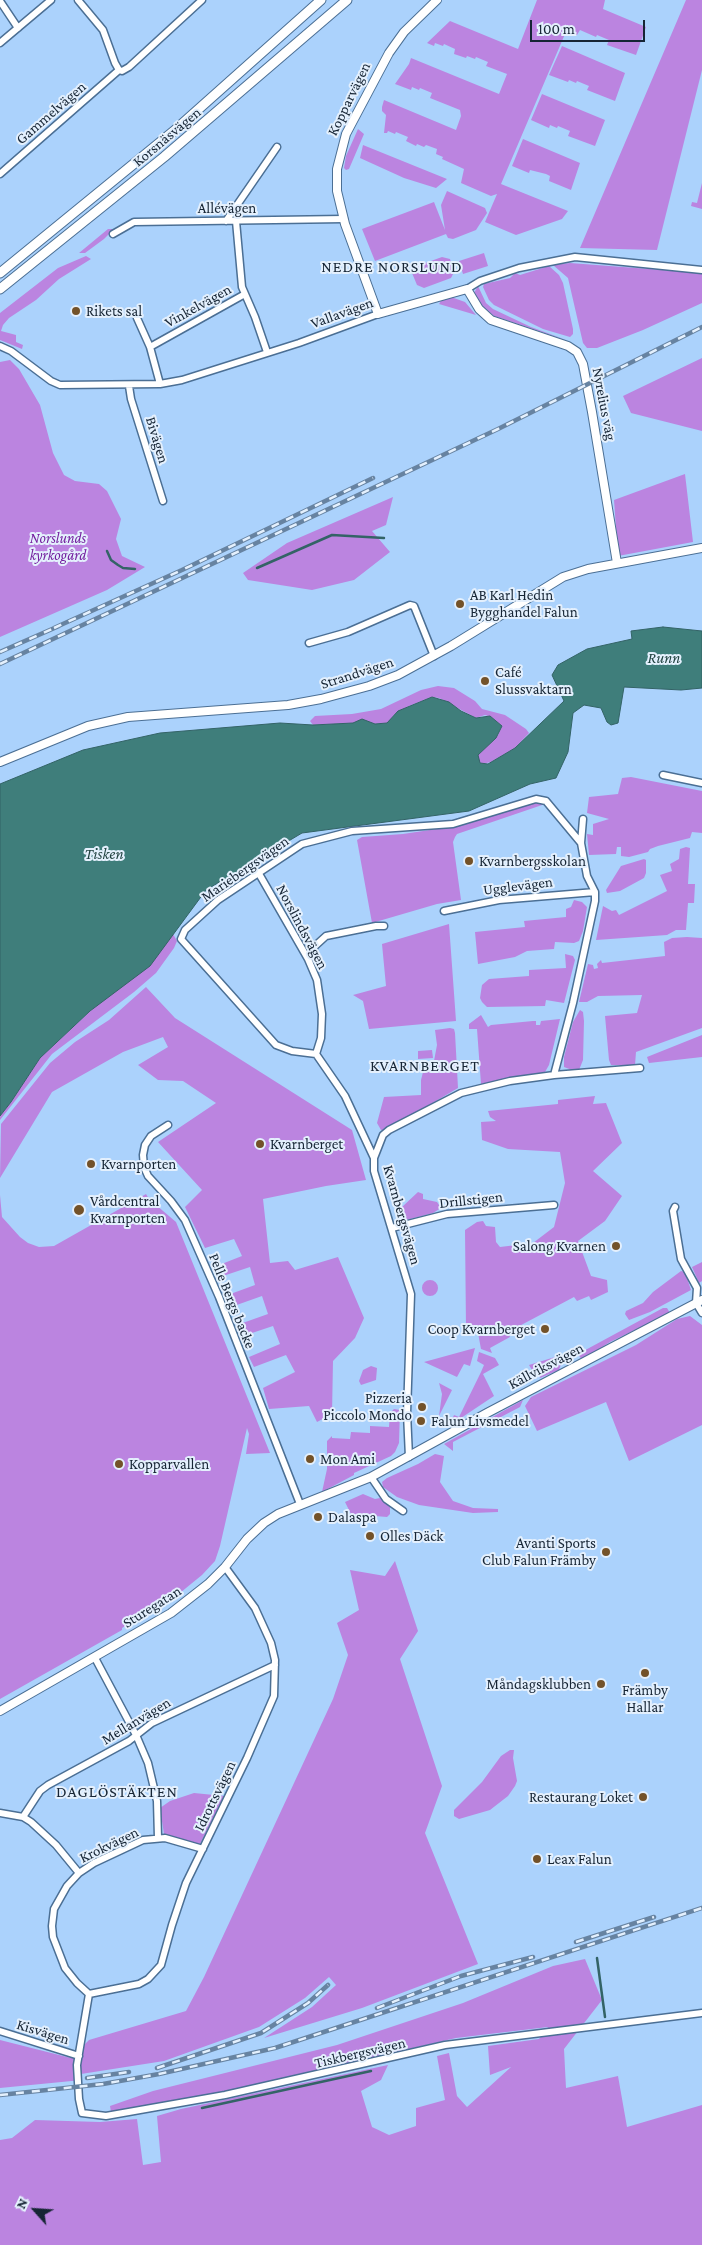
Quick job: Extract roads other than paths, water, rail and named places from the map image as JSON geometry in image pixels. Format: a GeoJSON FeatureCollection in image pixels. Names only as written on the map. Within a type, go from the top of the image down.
{"type":"FeatureCollection","features":[{"type":"Feature","properties":{"kind":"main road","name":"Korsnäsvägen"},"geometry":{"type":"LineString","coordinates":[[0,273],[174,131],[322,0]]}},
{"type":"Feature","properties":{"kind":"main road","name":"Korsnäsvägen"},"geometry":{"type":"LineString","coordinates":[[0,289],[164,157],[346,0]]}},
{"type":"Feature","properties":{"kind":"street"},"geometry":{"type":"LineString","coordinates":[[0,43],[51,0]]}},
{"type":"Feature","properties":{"kind":"street"},"geometry":{"type":"LineString","coordinates":[[78,0],[103,30],[119,70]]}},
{"type":"Feature","properties":{"kind":"street","name":"Gammelvägen"},"geometry":{"type":"LineString","coordinates":[[0,174],[119,70],[128,67],[202,0]]}},
{"type":"Feature","properties":{"kind":"street","name":"Kopparvägen"},"geometry":{"type":"LineString","coordinates":[[378,314],[344,219],[337,191],[337,169],[346,134],[389,53],[404,32],[437,0]]}},
{"type":"Feature","properties":{"kind":"street"},"geometry":{"type":"LineString","coordinates":[[0,1],[18,28]]}},
{"type":"Feature","properties":{"kind":"street"},"geometry":{"type":"LineString","coordinates":[[226,221],[277,147]]}},
{"type":"Feature","properties":{"kind":"street","name":"Allévägen"},"geometry":{"type":"LineString","coordinates":[[113,234],[134,222],[344,219]]}},
{"type":"Feature","properties":{"kind":"street","name":"Vinkelvägen"},"geometry":{"type":"LineString","coordinates":[[150,347],[245,294],[242,284],[236,221]]}},
{"type":"Feature","properties":{"kind":"street","name":"Vallavägen"},"geometry":{"type":"LineString","coordinates":[[0,346],[11,351],[51,381],[60,385],[129,386],[160,384],[182,380],[324,335],[378,314],[467,288],[480,281],[519,268],[575,257],[702,270]]}},
{"type":"Feature","properties":{"kind":"street","name":"Nyrelius väg"},"geometry":{"type":"LineString","coordinates":[[467,288],[479,309],[491,320],[568,346],[580,355],[592,412],[617,564]]}},
{"type":"Feature","properties":{"kind":"street"},"geometry":{"type":"LineString","coordinates":[[245,294],[267,352]]}},
{"type":"Feature","properties":{"kind":"street"},"geometry":{"type":"LineString","coordinates":[[137,318],[150,347],[160,384]]}},
{"type":"Feature","properties":{"kind":"street","name":"Bivägen"},"geometry":{"type":"LineString","coordinates":[[129,386],[131,399],[162,501]]}},
{"type":"Feature","properties":{"kind":"street","name":"Strandvägen"},"geometry":{"type":"LineString","coordinates":[[0,762],[88,726],[128,717],[280,706],[321,700],[386,680],[434,656],[563,577],[617,564],[702,548]]}},
{"type":"Feature","properties":{"kind":"street"},"geometry":{"type":"LineString","coordinates":[[308,643],[348,632],[412,605],[434,656]]}},
{"type":"Feature","properties":{"kind":"street"},"geometry":{"type":"LineString","coordinates":[[663,775],[702,783]]}},
{"type":"Feature","properties":{"kind":"street","name":"Mariebergsvägen"},"geometry":{"type":"LineString","coordinates":[[316,1054],[276,1045],[181,939],[185,930],[218,900],[302,844],[352,831],[453,824],[536,799],[546,801],[581,843]]}},
{"type":"Feature","properties":{"kind":"street"},"geometry":{"type":"LineString","coordinates":[[554,1075],[593,920],[595,892],[587,876],[581,843],[583,819]]}},
{"type":"Feature","properties":{"kind":"street","name":"Norslindsvägen"},"geometry":{"type":"LineString","coordinates":[[258,872],[308,958],[317,980],[321,999],[322,1028],[316,1054]]}},
{"type":"Feature","properties":{"kind":"street","name":"Ugglevägen"},"geometry":{"type":"LineString","coordinates":[[444,911],[499,900],[595,892]]}},
{"type":"Feature","properties":{"kind":"street"},"geometry":{"type":"LineString","coordinates":[[308,958],[315,946],[326,936],[384,926]]}},
{"type":"Feature","properties":{"kind":"street"},"geometry":{"type":"LineString","coordinates":[[316,1054],[346,1096],[374,1158]]}},
{"type":"Feature","properties":{"kind":"street","name":"Kvarnbergsvägen"},"geometry":{"type":"LineString","coordinates":[[409,1457],[407,1413],[411,1294],[376,1180],[374,1158],[380,1141],[389,1130],[461,1093],[510,1081],[554,1075],[640,1068]]}},
{"type":"Feature","properties":{"kind":"street","name":"Pelle Bergs backe"},"geometry":{"type":"LineString","coordinates":[[168,1125],[151,1136],[145,1145],[143,1155],[144,1167],[148,1176],[172,1201],[185,1220],[219,1297],[300,1504]]}},
{"type":"Feature","properties":{"kind":"street","name":"Drillstigen"},"geometry":{"type":"LineString","coordinates":[[392,1228],[447,1214],[554,1205]]}},
{"type":"Feature","properties":{"kind":"street"},"geometry":{"type":"LineString","coordinates":[[675,1206],[673,1211],[681,1259],[697,1288],[702,1313]]}},
{"type":"Feature","properties":{"kind":"street","name":"Källviksvägen"},"geometry":{"type":"LineString","coordinates":[[409,1457],[487,1413],[699,1302]]}},
{"type":"Feature","properties":{"kind":"street"},"geometry":{"type":"LineString","coordinates":[[300,1504],[371,1477],[409,1457]]}},
{"type":"Feature","properties":{"kind":"street"},"geometry":{"type":"LineString","coordinates":[[371,1477],[386,1499],[403,1511]]}},
{"type":"Feature","properties":{"kind":"street","name":"Sturegatan"},"geometry":{"type":"LineString","coordinates":[[0,1711],[96,1658],[170,1613],[193,1597],[225,1567],[258,1528],[278,1514],[300,1504]]}},
{"type":"Feature","properties":{"kind":"street","name":"Idrottsvägen"},"geometry":{"type":"LineString","coordinates":[[89,1994],[139,1984],[160,1968],[182,1893],[247,1758],[274,1696],[276,1665],[271,1643],[261,1618],[225,1567]]}},
{"type":"Feature","properties":{"kind":"street"},"geometry":{"type":"LineString","coordinates":[[96,1658],[136,1735],[154,1784],[157,1801],[158,1838]]}},
{"type":"Feature","properties":{"kind":"street","name":"Mellanvägen"},"geometry":{"type":"LineString","coordinates":[[23,1817],[44,1787],[129,1741],[160,1718],[276,1665]]}},
{"type":"Feature","properties":{"kind":"street"},"geometry":{"type":"LineString","coordinates":[[0,1813],[23,1817],[45,1833],[80,1873]]}},
{"type":"Feature","properties":{"kind":"street","name":"Krokvägen"},"geometry":{"type":"LineString","coordinates":[[89,1994],[77,1983],[63,1964],[53,1937],[52,1926],[58,1901],[67,1886],[94,1863],[143,1840],[158,1838],[176,1840],[203,1849]]}},
{"type":"Feature","properties":{"kind":"street"},"geometry":{"type":"LineString","coordinates":[[79,2056],[89,1994]]}},
{"type":"Feature","properties":{"kind":"street","name":"Tiskbergsvägen"},"geometry":{"type":"LineString","coordinates":[[79,2056],[78,2087],[82,2113],[115,2116],[252,2090],[446,2045],[702,2013]]}},
{"type":"Feature","properties":{"kind":"street","name":"Kisvägen"},"geometry":{"type":"LineString","coordinates":[[0,2031],[79,2056]]}},
{"type":"Feature","properties":{"kind":"water","name":"Tisken"},"geometry":{"type":"Polygon","coordinates":[[[663,627],[702,631],[702,688],[681,690],[624,687],[618,723],[611,725],[607,722],[601,708],[584,705],[573,713],[568,752],[556,778],[530,784],[469,811],[302,833],[206,890],[150,966],[90,1011],[40,1058],[0,1116],[0,784],[83,750],[160,733],[280,723],[313,725],[353,723],[362,719],[375,724],[387,723],[398,711],[432,697],[449,702],[461,711],[476,718],[490,716],[502,726],[496,738],[478,755],[480,763],[488,764],[515,748],[564,701],[552,675],[558,665],[587,649],[632,639],[631,631],[663,627]]]}},
{"type":"Feature","properties":{"kind":"waterway"},"geometry":{"type":"LineString","coordinates":[[257,568],[332,535],[384,538]]}},
{"type":"Feature","properties":{"kind":"waterway"},"geometry":{"type":"LineString","coordinates":[[107,551],[111,560],[118,565],[123,568],[135,569]]}},
{"type":"Feature","properties":{"kind":"waterway"},"geometry":{"type":"LineString","coordinates":[[597,1958],[605,2017]]}},
{"type":"Feature","properties":{"kind":"waterway"},"geometry":{"type":"LineString","coordinates":[[202,2108],[371,2071]]}},
{"type":"Feature","properties":{"kind":"railway"},"geometry":{"type":"LineString","coordinates":[[0,664],[498,429],[702,327]]}},
{"type":"Feature","properties":{"kind":"railway"},"geometry":{"type":"LineString","coordinates":[[54,628],[182,570],[373,478]]}},
{"type":"Feature","properties":{"kind":"railway"},"geometry":{"type":"LineString","coordinates":[[0,652],[59,626]]}},
{"type":"Feature","properties":{"kind":"railway"},"geometry":{"type":"LineString","coordinates":[[0,2095],[103,2084],[159,2074],[275,2048],[702,1908]]}},
{"type":"Feature","properties":{"kind":"railway"},"geometry":{"type":"LineString","coordinates":[[576,1942],[654,1917]]}},
{"type":"Feature","properties":{"kind":"railway"},"geometry":{"type":"LineString","coordinates":[[377,2008],[461,1976],[533,1957]]}},
{"type":"Feature","properties":{"kind":"railway"},"geometry":{"type":"LineString","coordinates":[[157,2068],[261,2033],[308,2003],[328,1985]]}},
{"type":"Feature","properties":{"kind":"railway"},"geometry":{"type":"LineString","coordinates":[[87,2078],[129,2072]]}},
{"type":"Feature","properties":{"kind":"place","name":"Rikets sal"},"geometry":{"type":"Point","coordinates":[76,311]}},
{"type":"Feature","properties":{"kind":"place","name":"AB Karl Hedin Bygghandel Falun"},"geometry":{"type":"Point","coordinates":[460,604]}},
{"type":"Feature","properties":{"kind":"place","name":"Café Slussvaktarn"},"geometry":{"type":"Point","coordinates":[485,681]}},
{"type":"Feature","properties":{"kind":"place","name":"Kvarnbergsskolan"},"geometry":{"type":"Point","coordinates":[469,861]}},
{"type":"Feature","properties":{"kind":"place","name":"Kvarnberget"},"geometry":{"type":"Point","coordinates":[260,1144]}},
{"type":"Feature","properties":{"kind":"place","name":"Kvarnporten"},"geometry":{"type":"Point","coordinates":[91,1164]}},
{"type":"Feature","properties":{"kind":"place","name":"Vårdcentral Kvarnporten"},"geometry":{"type":"Point","coordinates":[79,1210]}},
{"type":"Feature","properties":{"kind":"place","name":"Salong Kvarnen"},"geometry":{"type":"Point","coordinates":[616,1246]}},
{"type":"Feature","properties":{"kind":"place","name":"Coop Kvarnberget"},"geometry":{"type":"Point","coordinates":[545,1329]}},
{"type":"Feature","properties":{"kind":"place","name":"Pizzeria Piccolo Mondo"},"geometry":{"type":"Point","coordinates":[422,1407]}},
{"type":"Feature","properties":{"kind":"place","name":"Falun Livsmedel"},"geometry":{"type":"Point","coordinates":[421,1421]}},
{"type":"Feature","properties":{"kind":"place","name":"Mon Ami"},"geometry":{"type":"Point","coordinates":[310,1459]}},
{"type":"Feature","properties":{"kind":"place","name":"Kopparvallen"},"geometry":{"type":"Point","coordinates":[119,1464]}},
{"type":"Feature","properties":{"kind":"place","name":"Dalaspa"},"geometry":{"type":"Point","coordinates":[318,1517]}},
{"type":"Feature","properties":{"kind":"place","name":"Olles Däck"},"geometry":{"type":"Point","coordinates":[370,1536]}},
{"type":"Feature","properties":{"kind":"place","name":"Avanti Sports Club Falun Främby"},"geometry":{"type":"Point","coordinates":[606,1552]}},
{"type":"Feature","properties":{"kind":"place","name":"Främby Hallar"},"geometry":{"type":"Point","coordinates":[645,1673]}},
{"type":"Feature","properties":{"kind":"place","name":"Måndagsklubben"},"geometry":{"type":"Point","coordinates":[601,1684]}},
{"type":"Feature","properties":{"kind":"place","name":"Restaurang Loket"},"geometry":{"type":"Point","coordinates":[643,1797]}},
{"type":"Feature","properties":{"kind":"place","name":"Leax Falun"},"geometry":{"type":"Point","coordinates":[537,1859]}},
{"type":"Feature","properties":{"kind":"district","name":"NEDRE NORSLUND"},"geometry":{"type":"Point","coordinates":[392,267]}},
{"type":"Feature","properties":{"kind":"district","name":"KVARNBERGET"},"geometry":{"type":"Point","coordinates":[425,1066]}},
{"type":"Feature","properties":{"kind":"district","name":"DAGLÖSTÄKTEN"},"geometry":{"type":"Point","coordinates":[117,1792]}},
{"type":"Feature","properties":{"kind":"park label","name":"Norslunds kyrkogård"},"geometry":{"type":"Point","coordinates":[58,546]}},
{"type":"Feature","properties":{"kind":"water label","name":"Runn"},"geometry":{"type":"Point","coordinates":[664,658]}}]}
